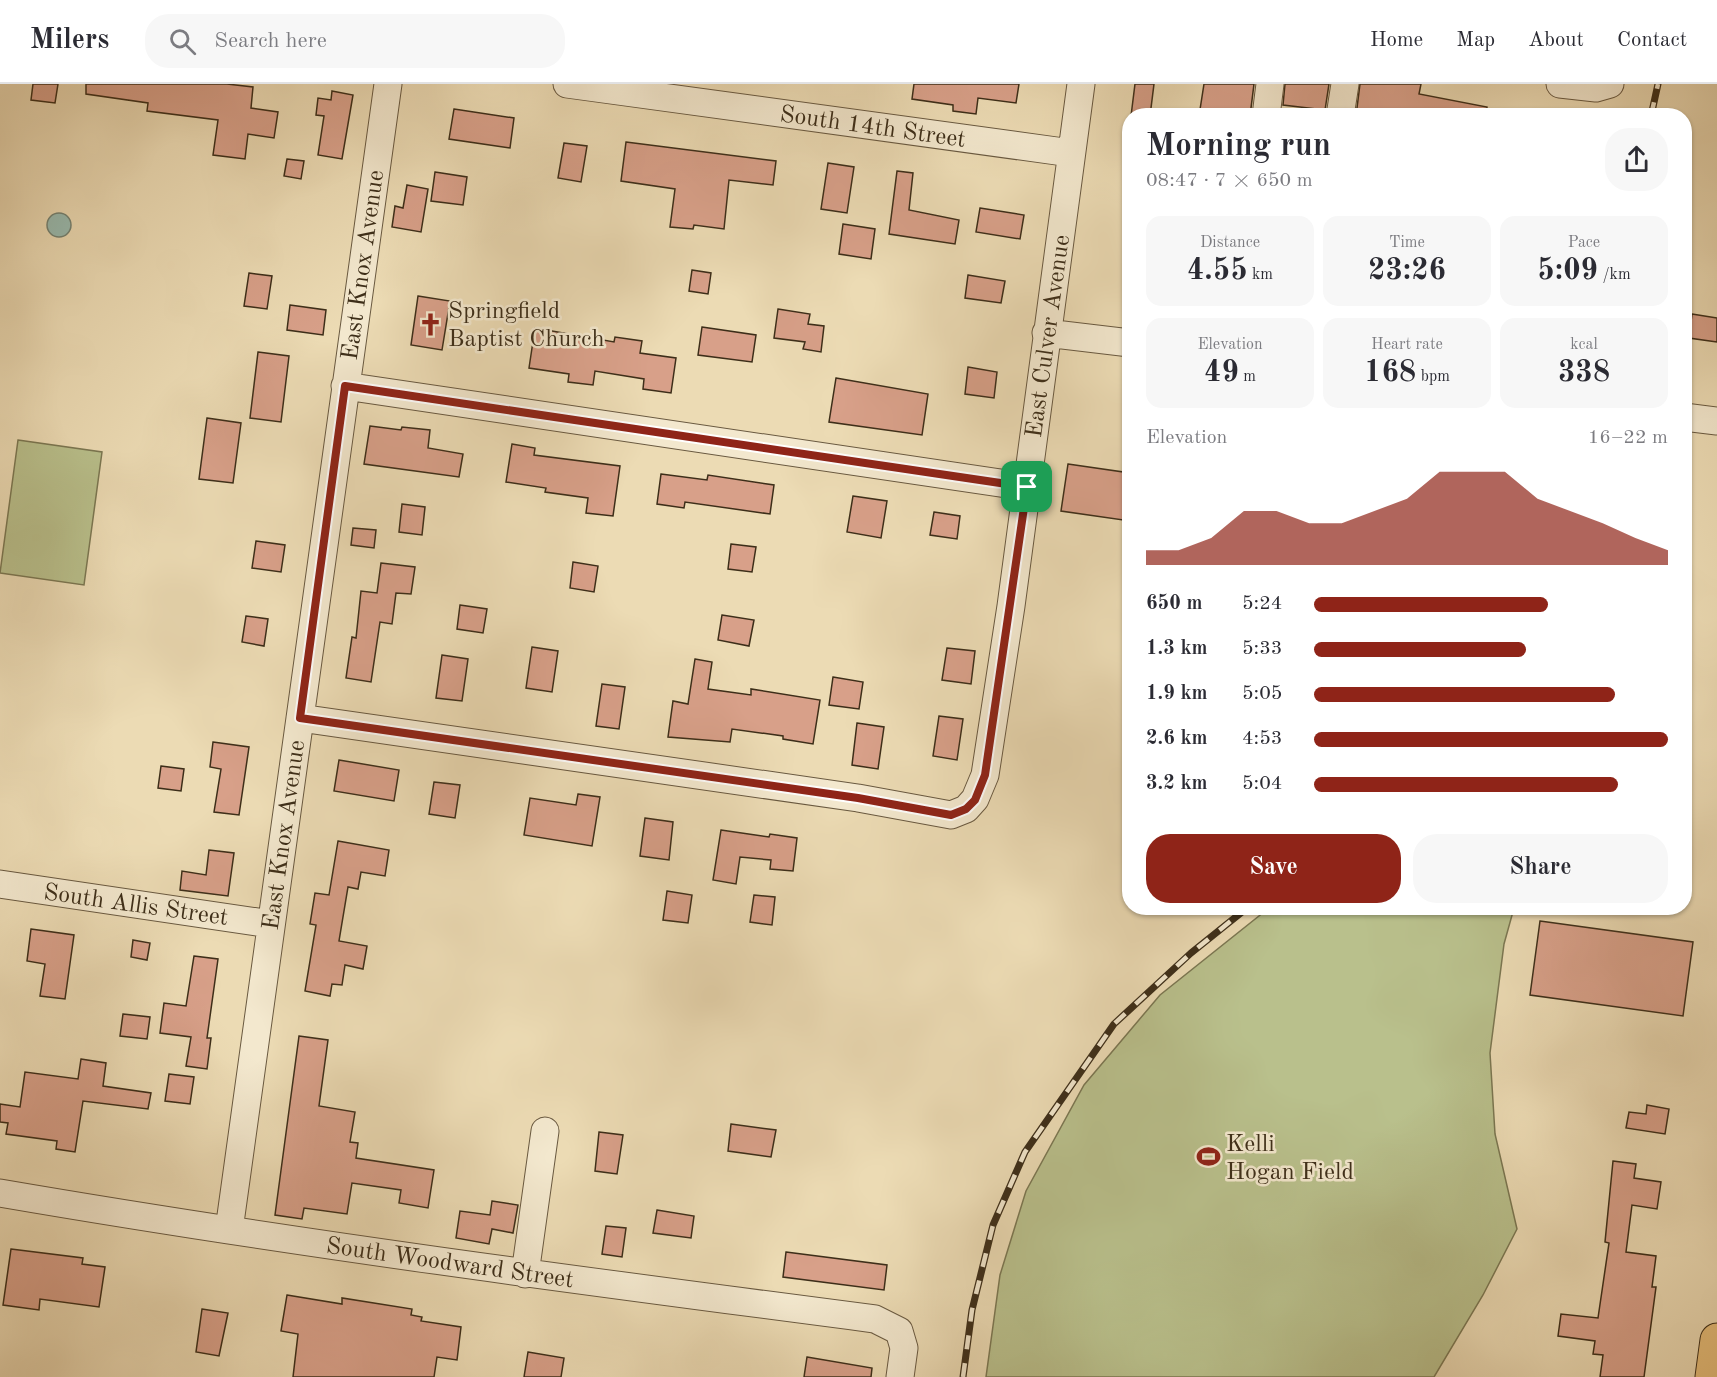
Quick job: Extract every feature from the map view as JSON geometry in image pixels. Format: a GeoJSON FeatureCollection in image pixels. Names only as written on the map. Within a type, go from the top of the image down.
{"type":"FeatureCollection","features":[{"type":"Feature","properties":{"kind":"main road"},"geometry":{"type":"LineString","coordinates":[[1712,1377],[1717,1340]]}},
{"type":"Feature","properties":{"kind":"street","name":"East Knox Avenue"},"geometry":{"type":"LineString","coordinates":[[229,1230],[388,84]]}},
{"type":"Feature","properties":{"kind":"street","name":"South 14th Street"},"geometry":{"type":"LineString","coordinates":[[567,84],[1071,153]]}},
{"type":"Feature","properties":{"kind":"street","name":"East Culver Avenue"},"geometry":{"type":"LineString","coordinates":[[300,718],[858,798],[951,815],[966,809],[975,800],[985,775],[1027,487],[1081,84]]}},
{"type":"Feature","properties":{"kind":"street"},"geometry":{"type":"LineString","coordinates":[[1267,108],[1270,84]]}},
{"type":"Feature","properties":{"kind":"street"},"geometry":{"type":"LineString","coordinates":[[1341,108],[1345,84]]}},
{"type":"Feature","properties":{"kind":"street"},"geometry":{"type":"LineString","coordinates":[[1560,84],[1596,88],[1610,84]]}},
{"type":"Feature","properties":{"kind":"street"},"geometry":{"type":"LineString","coordinates":[[1046,333],[1122,342]]}},
{"type":"Feature","properties":{"kind":"street"},"geometry":{"type":"LineString","coordinates":[[345,386],[1027,487]]}},
{"type":"Feature","properties":{"kind":"street"},"geometry":{"type":"LineString","coordinates":[[1692,418],[1717,421]]}},
{"type":"Feature","properties":{"kind":"street","name":"South Allis Street"},"geometry":{"type":"LineString","coordinates":[[0,884],[271,924]]}},
{"type":"Feature","properties":{"kind":"street"},"geometry":{"type":"LineString","coordinates":[[525,1274],[545,1131]]}},
{"type":"Feature","properties":{"kind":"street","name":"South Woodward Street"},"geometry":{"type":"LineString","coordinates":[[0,1193],[525,1274],[875,1319],[899,1331],[904,1348],[900,1377]]}},
{"type":"Feature","properties":{"kind":"green space"},"geometry":{"type":"Polygon","coordinates":[[[18,440],[102,452],[84,585],[0,573],[18,440]]]}},
{"type":"Feature","properties":{"kind":"green space"},"geometry":{"type":"Polygon","coordinates":[[[1260,915],[1512,915],[1504,944],[1490,1053],[1495,1134],[1517,1229],[1483,1295],[1434,1377],[986,1377],[1000,1275],[1026,1191],[1084,1085],[1160,995],[1260,915]]]}},
{"type":"Feature","properties":{"kind":"water"},"geometry":{"type":"Polygon","coordinates":[[[59,213],[68,216],[71,225],[68,234],[59,237],[50,234],[47,225],[50,216],[59,213]]]}},
{"type":"Feature","properties":{"kind":"building"},"geometry":{"type":"Polygon","coordinates":[[[33,84],[58,84],[55,103],[31,100],[33,84]]]}},
{"type":"Feature","properties":{"kind":"building"},"geometry":{"type":"Polygon","coordinates":[[[86,84],[227,84],[253,87],[251,108],[278,112],[274,138],[248,134],[245,159],[213,155],[218,120],[147,111],[148,103],[86,94],[86,84]]]}},
{"type":"Feature","properties":{"kind":"building"},"geometry":{"type":"Polygon","coordinates":[[[914,84],[1019,84],[1016,103],[978,98],[976,114],[953,111],[953,105],[912,99],[914,84]]]}},
{"type":"Feature","properties":{"kind":"building"},"geometry":{"type":"Polygon","coordinates":[[[1135,84],[1154,84],[1151,108],[1132,108],[1135,84]]]}},
{"type":"Feature","properties":{"kind":"building"},"geometry":{"type":"Polygon","coordinates":[[[1204,84],[1254,84],[1251,108],[1200,108],[1204,84]]]}},
{"type":"Feature","properties":{"kind":"building"},"geometry":{"type":"Polygon","coordinates":[[[1285,84],[1329,84],[1325,108],[1283,105],[1285,84]]]}},
{"type":"Feature","properties":{"kind":"building"},"geometry":{"type":"Polygon","coordinates":[[[1360,84],[1421,84],[1419,94],[1487,107],[1487,108],[1357,108],[1360,84]]]}},
{"type":"Feature","properties":{"kind":"building"},"geometry":{"type":"Polygon","coordinates":[[[332,91],[353,95],[342,159],[318,155],[324,116],[316,115],[318,98],[331,100],[332,91]]]}},
{"type":"Feature","properties":{"kind":"building"},"geometry":{"type":"Polygon","coordinates":[[[454,109],[514,118],[510,148],[449,139],[454,109]]]}},
{"type":"Feature","properties":{"kind":"building"},"geometry":{"type":"Polygon","coordinates":[[[626,142],[776,161],[773,185],[729,180],[724,229],[694,225],[693,229],[670,227],[675,189],[621,181],[626,142]]]}},
{"type":"Feature","properties":{"kind":"building"},"geometry":{"type":"Polygon","coordinates":[[[564,143],[587,146],[581,182],[558,178],[564,143]]]}},
{"type":"Feature","properties":{"kind":"building"},"geometry":{"type":"Polygon","coordinates":[[[287,159],[304,161],[301,179],[284,176],[287,159]]]}},
{"type":"Feature","properties":{"kind":"building"},"geometry":{"type":"Polygon","coordinates":[[[828,163],[854,167],[847,213],[821,209],[828,163]]]}},
{"type":"Feature","properties":{"kind":"building"},"geometry":{"type":"Polygon","coordinates":[[[897,171],[913,173],[909,210],[959,220],[955,244],[889,234],[897,171]]]}},
{"type":"Feature","properties":{"kind":"building"},"geometry":{"type":"Polygon","coordinates":[[[435,172],[467,177],[463,205],[431,201],[435,172]]]}},
{"type":"Feature","properties":{"kind":"building"},"geometry":{"type":"Polygon","coordinates":[[[407,185],[428,189],[421,232],[392,227],[395,206],[403,208],[407,185]]]}},
{"type":"Feature","properties":{"kind":"building"},"geometry":{"type":"Polygon","coordinates":[[[980,208],[1024,215],[1020,239],[976,232],[980,208]]]}},
{"type":"Feature","properties":{"kind":"building"},"geometry":{"type":"Polygon","coordinates":[[[843,224],[875,229],[871,259],[839,254],[843,224]]]}},
{"type":"Feature","properties":{"kind":"building"},"geometry":{"type":"Polygon","coordinates":[[[692,270],[711,273],[708,294],[689,291],[692,270]]]}},
{"type":"Feature","properties":{"kind":"building"},"geometry":{"type":"Polygon","coordinates":[[[249,273],[272,276],[267,309],[244,306],[249,273]]]}},
{"type":"Feature","properties":{"kind":"building"},"geometry":{"type":"Polygon","coordinates":[[[968,275],[1005,281],[1001,303],[965,298],[968,275]]]}},
{"type":"Feature","properties":{"kind":"building"},"geometry":{"type":"Polygon","coordinates":[[[418,296],[450,301],[442,350],[411,345],[418,296]]]}},
{"type":"Feature","properties":{"kind":"building"},"geometry":{"type":"Polygon","coordinates":[[[290,305],[326,310],[323,335],[287,330],[290,305]]]}},
{"type":"Feature","properties":{"kind":"building"},"geometry":{"type":"Polygon","coordinates":[[[778,309],[810,314],[808,324],[824,326],[821,352],[803,349],[805,342],[774,338],[778,309]]]}},
{"type":"Feature","properties":{"kind":"building"},"geometry":{"type":"Polygon","coordinates":[[[1692,314],[1717,318],[1717,342],[1692,338],[1692,314]]]}},
{"type":"Feature","properties":{"kind":"building"},"geometry":{"type":"Polygon","coordinates":[[[702,327],[756,335],[752,362],[698,355],[702,327]]]}},
{"type":"Feature","properties":{"kind":"building"},"geometry":{"type":"Polygon","coordinates":[[[535,328],[614,342],[615,337],[642,341],[640,353],[676,358],[671,393],[643,389],[644,379],[595,371],[593,385],[568,382],[569,374],[529,368],[535,328]]]}},
{"type":"Feature","properties":{"kind":"building"},"geometry":{"type":"Polygon","coordinates":[[[258,352],[289,356],[281,422],[250,418],[258,352]]]}},
{"type":"Feature","properties":{"kind":"building"},"geometry":{"type":"Polygon","coordinates":[[[968,367],[997,372],[994,398],[965,394],[968,367]]]}},
{"type":"Feature","properties":{"kind":"building"},"geometry":{"type":"Polygon","coordinates":[[[836,378],[928,394],[922,435],[829,422],[836,378]]]}},
{"type":"Feature","properties":{"kind":"building"},"geometry":{"type":"Polygon","coordinates":[[[207,418],[241,423],[233,483],[199,479],[207,418]]]}},
{"type":"Feature","properties":{"kind":"building"},"geometry":{"type":"Polygon","coordinates":[[[370,426],[401,430],[402,427],[430,430],[428,448],[463,454],[459,477],[364,464],[370,426]]]}},
{"type":"Feature","properties":{"kind":"building"},"geometry":{"type":"Polygon","coordinates":[[[512,444],[535,448],[534,455],[620,466],[613,516],[586,513],[588,498],[545,492],[546,488],[506,482],[512,444]]]}},
{"type":"Feature","properties":{"kind":"building"},"geometry":{"type":"Polygon","coordinates":[[[1068,464],[1122,472],[1122,520],[1061,511],[1068,464]]]}},
{"type":"Feature","properties":{"kind":"building"},"geometry":{"type":"Polygon","coordinates":[[[661,474],[707,480],[708,475],[774,485],[770,514],[685,502],[684,508],[657,504],[661,474]]]}},
{"type":"Feature","properties":{"kind":"building"},"geometry":{"type":"Polygon","coordinates":[[[853,496],[887,501],[881,538],[847,532],[853,496]]]}},
{"type":"Feature","properties":{"kind":"building"},"geometry":{"type":"Polygon","coordinates":[[[402,504],[425,507],[422,535],[399,532],[402,504]]]}},
{"type":"Feature","properties":{"kind":"building"},"geometry":{"type":"Polygon","coordinates":[[[934,512],[960,516],[957,539],[930,535],[934,512]]]}},
{"type":"Feature","properties":{"kind":"building"},"geometry":{"type":"Polygon","coordinates":[[[353,528],[376,530],[374,548],[351,545],[353,528]]]}},
{"type":"Feature","properties":{"kind":"building"},"geometry":{"type":"Polygon","coordinates":[[[256,541],[285,545],[281,572],[252,568],[256,541]]]}},
{"type":"Feature","properties":{"kind":"building"},"geometry":{"type":"Polygon","coordinates":[[[731,544],[756,547],[752,572],[728,569],[731,544]]]}},
{"type":"Feature","properties":{"kind":"building"},"geometry":{"type":"Polygon","coordinates":[[[573,562],[598,566],[594,592],[570,588],[573,562]]]}},
{"type":"Feature","properties":{"kind":"building"},"geometry":{"type":"Polygon","coordinates":[[[381,563],[415,567],[411,594],[396,593],[392,624],[380,622],[371,682],[346,678],[352,637],[356,638],[361,591],[377,593],[381,563]]]}},
{"type":"Feature","properties":{"kind":"building"},"geometry":{"type":"Polygon","coordinates":[[[460,605],[487,609],[483,633],[457,629],[460,605]]]}},
{"type":"Feature","properties":{"kind":"building"},"geometry":{"type":"Polygon","coordinates":[[[722,615],[754,620],[749,646],[718,640],[722,615]]]}},
{"type":"Feature","properties":{"kind":"building"},"geometry":{"type":"Polygon","coordinates":[[[246,616],[268,619],[264,646],[242,642],[246,616]]]}},
{"type":"Feature","properties":{"kind":"building"},"geometry":{"type":"Polygon","coordinates":[[[532,647],[558,651],[552,692],[526,688],[532,647]]]}},
{"type":"Feature","properties":{"kind":"building"},"geometry":{"type":"Polygon","coordinates":[[[947,648],[975,651],[971,684],[942,680],[947,648]]]}},
{"type":"Feature","properties":{"kind":"building"},"geometry":{"type":"Polygon","coordinates":[[[442,655],[468,659],[462,701],[436,698],[442,655]]]}},
{"type":"Feature","properties":{"kind":"building"},"geometry":{"type":"Polygon","coordinates":[[[695,659],[712,662],[708,689],[751,695],[751,689],[820,700],[813,744],[783,739],[783,736],[732,729],[730,742],[668,737],[673,701],[688,704],[695,659]]]}},
{"type":"Feature","properties":{"kind":"building"},"geometry":{"type":"Polygon","coordinates":[[[833,677],[863,682],[859,709],[829,705],[833,677]]]}},
{"type":"Feature","properties":{"kind":"building"},"geometry":{"type":"Polygon","coordinates":[[[602,684],[625,687],[619,729],[596,726],[602,684]]]}},
{"type":"Feature","properties":{"kind":"building"},"geometry":{"type":"Polygon","coordinates":[[[939,716],[963,719],[957,760],[933,756],[939,716]]]}},
{"type":"Feature","properties":{"kind":"building"},"geometry":{"type":"Polygon","coordinates":[[[857,723],[884,727],[878,769],[852,765],[857,723]]]}},
{"type":"Feature","properties":{"kind":"building"},"geometry":{"type":"Polygon","coordinates":[[[213,742],[249,747],[239,815],[214,812],[221,769],[210,767],[213,742]]]}},
{"type":"Feature","properties":{"kind":"building"},"geometry":{"type":"Polygon","coordinates":[[[339,760],[399,770],[394,801],[334,791],[339,760]]]}},
{"type":"Feature","properties":{"kind":"building"},"geometry":{"type":"Polygon","coordinates":[[[161,766],[184,769],[181,791],[158,788],[161,766]]]}},
{"type":"Feature","properties":{"kind":"building"},"geometry":{"type":"Polygon","coordinates":[[[434,782],[460,785],[455,818],[429,814],[434,782]]]}},
{"type":"Feature","properties":{"kind":"building"},"geometry":{"type":"Polygon","coordinates":[[[578,794],[600,797],[592,846],[524,835],[530,798],[576,805],[578,794]]]}},
{"type":"Feature","properties":{"kind":"building"},"geometry":{"type":"Polygon","coordinates":[[[645,818],[673,822],[669,860],[640,856],[645,818]]]}},
{"type":"Feature","properties":{"kind":"building"},"geometry":{"type":"Polygon","coordinates":[[[721,830],[769,837],[770,834],[797,838],[793,871],[770,869],[771,860],[740,857],[736,884],[713,880],[721,830]]]}},
{"type":"Feature","properties":{"kind":"building"},"geometry":{"type":"Polygon","coordinates":[[[338,841],[389,850],[385,876],[361,872],[358,889],[348,887],[339,941],[367,946],[363,969],[345,965],[342,985],[332,984],[330,996],[305,991],[316,925],[310,924],[315,893],[329,895],[338,841]]]}},
{"type":"Feature","properties":{"kind":"building"},"geometry":{"type":"Polygon","coordinates":[[[209,850],[234,853],[228,896],[180,890],[182,871],[206,875],[209,850]]]}},
{"type":"Feature","properties":{"kind":"building"},"geometry":{"type":"Polygon","coordinates":[[[667,891],[692,895],[688,923],[663,920],[667,891]]]}},
{"type":"Feature","properties":{"kind":"building"},"geometry":{"type":"Polygon","coordinates":[[[754,895],[775,897],[772,925],[750,922],[754,895]]]}},
{"type":"Feature","properties":{"kind":"building"},"geometry":{"type":"Polygon","coordinates":[[[1540,921],[1693,942],[1683,1016],[1530,995],[1540,921]]]}},
{"type":"Feature","properties":{"kind":"building"},"geometry":{"type":"Polygon","coordinates":[[[31,929],[74,935],[65,999],[40,996],[45,964],[27,961],[31,929]]]}},
{"type":"Feature","properties":{"kind":"building"},"geometry":{"type":"Polygon","coordinates":[[[133,940],[150,943],[147,960],[131,957],[133,940]]]}},
{"type":"Feature","properties":{"kind":"building"},"geometry":{"type":"Polygon","coordinates":[[[194,956],[218,959],[207,1038],[211,1038],[207,1069],[186,1066],[191,1037],[160,1033],[164,1003],[186,1006],[194,956]]]}},
{"type":"Feature","properties":{"kind":"building"},"geometry":{"type":"Polygon","coordinates":[[[123,1014],[150,1017],[147,1039],[120,1036],[123,1014]]]}},
{"type":"Feature","properties":{"kind":"building"},"geometry":{"type":"Polygon","coordinates":[[[299,1036],[328,1040],[319,1106],[355,1112],[350,1142],[358,1143],[356,1158],[434,1170],[428,1208],[399,1203],[401,1190],[352,1183],[347,1214],[304,1208],[302,1219],[275,1215],[299,1036]]]}},
{"type":"Feature","properties":{"kind":"building"},"geometry":{"type":"Polygon","coordinates":[[[81,1059],[106,1063],[103,1086],[151,1093],[148,1109],[83,1101],[75,1152],[56,1149],[57,1141],[6,1134],[8,1123],[0,1122],[0,1104],[20,1107],[25,1072],[78,1079],[81,1059]]]}},
{"type":"Feature","properties":{"kind":"building"},"geometry":{"type":"Polygon","coordinates":[[[169,1074],[194,1077],[190,1104],[165,1101],[169,1074]]]}},
{"type":"Feature","properties":{"kind":"building"},"geometry":{"type":"Polygon","coordinates":[[[1647,1105],[1669,1109],[1665,1134],[1626,1128],[1629,1112],[1646,1114],[1647,1105]]]}},
{"type":"Feature","properties":{"kind":"building"},"geometry":{"type":"Polygon","coordinates":[[[731,1124],[776,1130],[771,1157],[728,1151],[731,1124]]]}},
{"type":"Feature","properties":{"kind":"building"},"geometry":{"type":"Polygon","coordinates":[[[599,1132],[623,1135],[617,1174],[595,1171],[599,1132]]]}},
{"type":"Feature","properties":{"kind":"building"},"geometry":{"type":"Polygon","coordinates":[[[1613,1161],[1636,1164],[1634,1178],[1661,1182],[1657,1209],[1632,1205],[1626,1252],[1656,1256],[1652,1287],[1656,1287],[1644,1377],[1600,1377],[1603,1355],[1593,1354],[1595,1341],[1558,1336],[1561,1314],[1598,1318],[1609,1243],[1605,1242],[1613,1161]]]}},
{"type":"Feature","properties":{"kind":"building"},"geometry":{"type":"Polygon","coordinates":[[[492,1201],[518,1205],[513,1233],[492,1229],[489,1244],[456,1238],[460,1211],[490,1215],[492,1201]]]}},
{"type":"Feature","properties":{"kind":"building"},"geometry":{"type":"Polygon","coordinates":[[[657,1210],[694,1216],[691,1238],[653,1233],[657,1210]]]}},
{"type":"Feature","properties":{"kind":"building"},"geometry":{"type":"Polygon","coordinates":[[[606,1226],[626,1228],[622,1257],[602,1254],[606,1226]]]}},
{"type":"Feature","properties":{"kind":"building"},"geometry":{"type":"Polygon","coordinates":[[[11,1249],[83,1258],[82,1264],[105,1267],[99,1307],[40,1299],[39,1310],[3,1305],[11,1249]]]}},
{"type":"Feature","properties":{"kind":"building"},"geometry":{"type":"Polygon","coordinates":[[[786,1252],[887,1265],[884,1290],[783,1277],[786,1252]]]}},
{"type":"Feature","properties":{"kind":"building"},"geometry":{"type":"Polygon","coordinates":[[[287,1295],[342,1304],[342,1298],[412,1309],[411,1315],[422,1317],[421,1321],[461,1327],[457,1360],[437,1357],[434,1377],[293,1377],[298,1334],[281,1331],[287,1295]]]}},
{"type":"Feature","properties":{"kind":"building"},"geometry":{"type":"Polygon","coordinates":[[[202,1309],[228,1313],[219,1356],[196,1352],[202,1309]]]}},
{"type":"Feature","properties":{"kind":"building"},"geometry":{"type":"Polygon","coordinates":[[[528,1352],[564,1358],[561,1377],[524,1377],[528,1352]]]}},
{"type":"Feature","properties":{"kind":"building"},"geometry":{"type":"Polygon","coordinates":[[[807,1357],[872,1368],[871,1377],[804,1377],[807,1357]]]}},
{"type":"Feature","properties":{"kind":"railway"},"geometry":{"type":"LineString","coordinates":[[1653,108],[1658,84]]}},
{"type":"Feature","properties":{"kind":"railway"},"geometry":{"type":"LineString","coordinates":[[963,1377],[972,1310],[993,1225],[1025,1152],[1114,1024],[1191,953],[1238,915]]}},
{"type":"Feature","properties":{"kind":"place","name":"Springfield Baptist Church"},"geometry":{"type":"Point","coordinates":[430,324]}},
{"type":"Feature","properties":{"kind":"place","name":"Kelli Hogan Field"},"geometry":{"type":"Point","coordinates":[1208,1157]}},
{"type":"Feature","properties":{"kind":"route"},"geometry":{"type":"LineString","coordinates":[[345,386],[1027,487],[985,775],[975,800],[966,809],[951,815],[858,798],[300,718],[345,386]]}}]}
